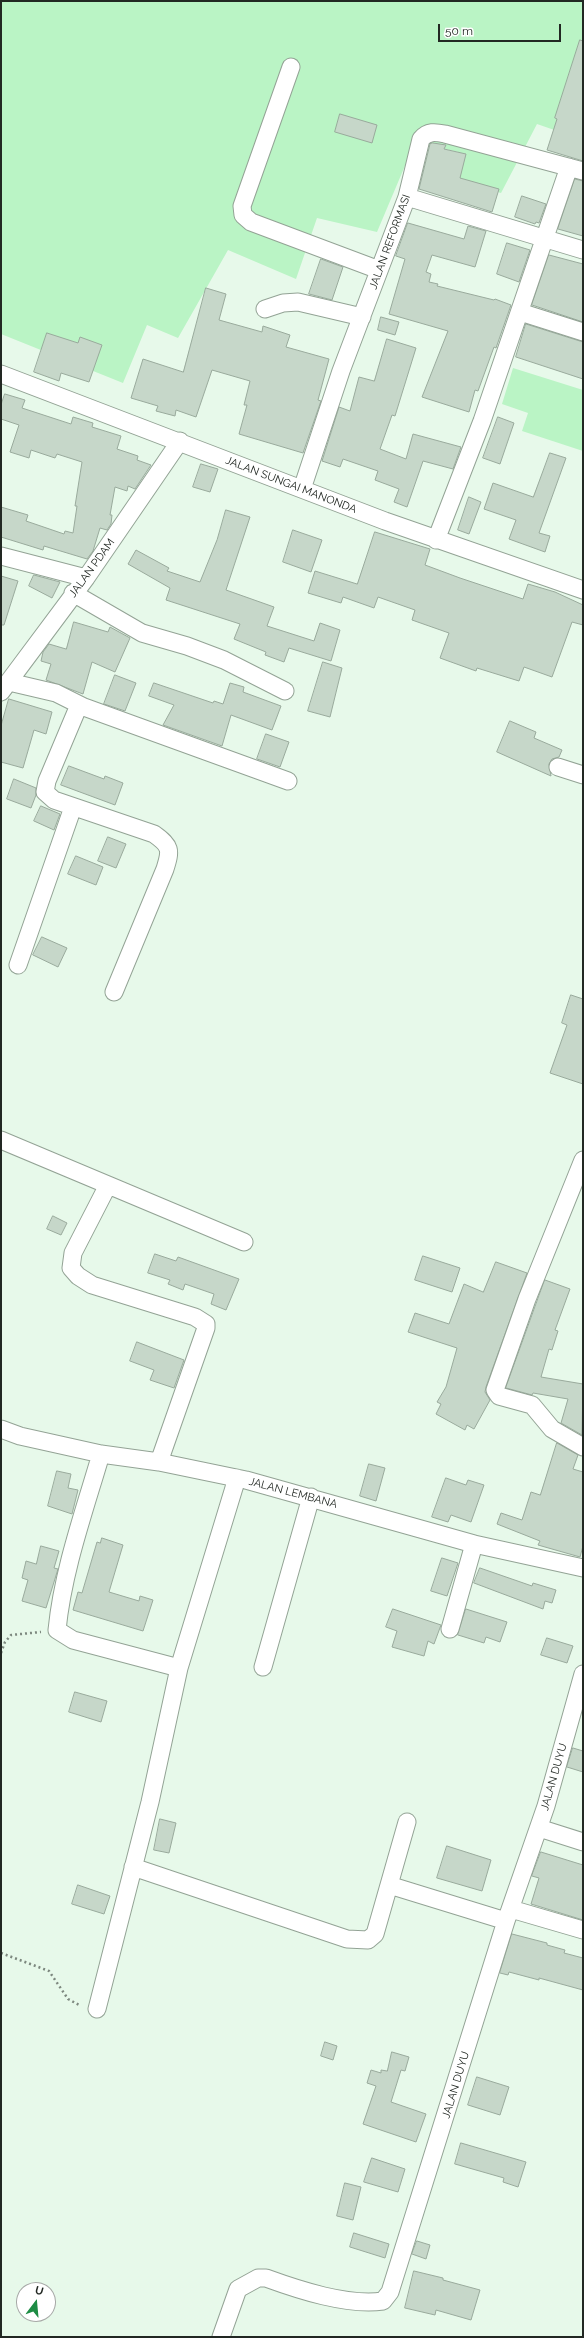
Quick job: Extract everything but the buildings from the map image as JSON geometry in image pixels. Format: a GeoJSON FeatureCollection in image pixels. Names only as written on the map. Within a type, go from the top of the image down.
{"type":"FeatureCollection","features":[{"type":"Feature","properties":{"kind":"street"},"geometry":{"type":"LineString","coordinates":[[292,67],[242,206],[243,215],[251,222],[379,270]]}},
{"type":"Feature","properties":{"kind":"street","name":"JALAN REFORMASI"},"geometry":{"type":"LineString","coordinates":[[302,489],[334,390],[407,197],[418,143],[424,135],[433,132],[576,169]]}},
{"type":"Feature","properties":{"kind":"street"},"geometry":{"type":"LineString","coordinates":[[436,540],[482,421],[545,238],[576,169]]}},
{"type":"Feature","properties":{"kind":"street"},"geometry":{"type":"LineString","coordinates":[[407,197],[583,250]]}},
{"type":"Feature","properties":{"kind":"street"},"geometry":{"type":"LineString","coordinates":[[265,309],[283,303],[298,302],[362,317]]}},
{"type":"Feature","properties":{"kind":"street"},"geometry":{"type":"LineString","coordinates":[[520,312],[583,332]]}},
{"type":"Feature","properties":{"kind":"street","name":"JALAN SUNGAI MANONDA"},"geometry":{"type":"LineString","coordinates":[[1,374],[436,540],[583,590]]}},
{"type":"Feature","properties":{"kind":"street","name":"JALAN PDAM"},"geometry":{"type":"LineString","coordinates":[[5,687],[86,578],[180,442]]}},
{"type":"Feature","properties":{"kind":"street"},"geometry":{"type":"LineString","coordinates":[[1,556],[86,578]]}},
{"type":"Feature","properties":{"kind":"street"},"geometry":{"type":"LineString","coordinates":[[73,594],[142,633],[187,646],[224,660],[285,691]]}},
{"type":"Feature","properties":{"kind":"street"},"geometry":{"type":"LineString","coordinates":[[5,687],[56,693],[79,705],[288,781]]}},
{"type":"Feature","properties":{"kind":"street"},"geometry":{"type":"LineString","coordinates":[[79,705],[47,781],[45,792],[54,800],[154,834],[165,842],[170,853],[165,869],[114,992]]}},
{"type":"Feature","properties":{"kind":"street"},"geometry":{"type":"LineString","coordinates":[[558,767],[583,775]]}},
{"type":"Feature","properties":{"kind":"street"},"geometry":{"type":"LineString","coordinates":[[18,965],[73,807]]}},
{"type":"Feature","properties":{"kind":"street"},"geometry":{"type":"LineString","coordinates":[[1,1140],[244,1242]]}},
{"type":"Feature","properties":{"kind":"street"},"geometry":{"type":"LineString","coordinates":[[583,1160],[527,1299],[495,1390],[499,1396],[532,1405],[552,1429],[583,1447]]}},
{"type":"Feature","properties":{"kind":"street"},"geometry":{"type":"LineString","coordinates":[[108,1185],[73,1253],[71,1268],[78,1276],[92,1285],[195,1317],[203,1321],[206,1328],[159,1462]]}},
{"type":"Feature","properties":{"kind":"street","name":"JALAN LEMBANA"},"geometry":{"type":"LineString","coordinates":[[1,1428],[20,1436],[101,1454],[159,1462],[237,1478],[311,1497],[474,1544],[583,1568]]}},
{"type":"Feature","properties":{"kind":"street"},"geometry":{"type":"LineString","coordinates":[[101,1454],[71,1557],[59,1606],[57,1630],[73,1640],[179,1668]]}},
{"type":"Feature","properties":{"kind":"street"},"geometry":{"type":"LineString","coordinates":[[97,2009],[133,1867],[179,1668],[237,1478]]}},
{"type":"Feature","properties":{"kind":"street"},"geometry":{"type":"LineString","coordinates":[[264,1667],[311,1497]]}},
{"type":"Feature","properties":{"kind":"street"},"geometry":{"type":"LineString","coordinates":[[450,1629],[474,1544]]}},
{"type":"Feature","properties":{"kind":"street","name":"JALAN DUYU"},"geometry":{"type":"LineString","coordinates":[[221,2337],[238,2289],[258,2278],[266,2278],[325,2295],[364,2302],[383,2301],[390,2292],[509,1915],[539,1828],[583,1674]]}},
{"type":"Feature","properties":{"kind":"street"},"geometry":{"type":"LineString","coordinates":[[133,1867],[356,1940],[368,1940],[375,1934],[407,1822]]}},
{"type":"Feature","properties":{"kind":"street"},"geometry":{"type":"LineString","coordinates":[[539,1828],[583,1842]]}},
{"type":"Feature","properties":{"kind":"street"},"geometry":{"type":"LineString","coordinates":[[389,1885],[509,1915],[583,1930]]}},
{"type":"Feature","properties":{"kind":"path"},"geometry":{"type":"LineString","coordinates":[[1,1653],[5,1642],[11,1635],[57,1630]]}},
{"type":"Feature","properties":{"kind":"path"},"geometry":{"type":"LineString","coordinates":[[1,1953],[49,1971],[71,2003],[88,2009],[97,2009]]}},
{"type":"Feature","properties":{"kind":"green space"},"geometry":{"type":"Polygon","coordinates":[[[1,1],[583,1],[583,140],[537,124],[501,193],[457,180],[458,152],[415,142],[377,232],[317,218],[296,279],[228,250],[178,338],[147,325],[123,383],[1,334],[1,1]]]}},
{"type":"Feature","properties":{"kind":"green space"},"geometry":{"type":"Polygon","coordinates":[[[513,368],[583,390],[583,451],[522,431],[528,413],[502,404],[513,368]]]}}]}
